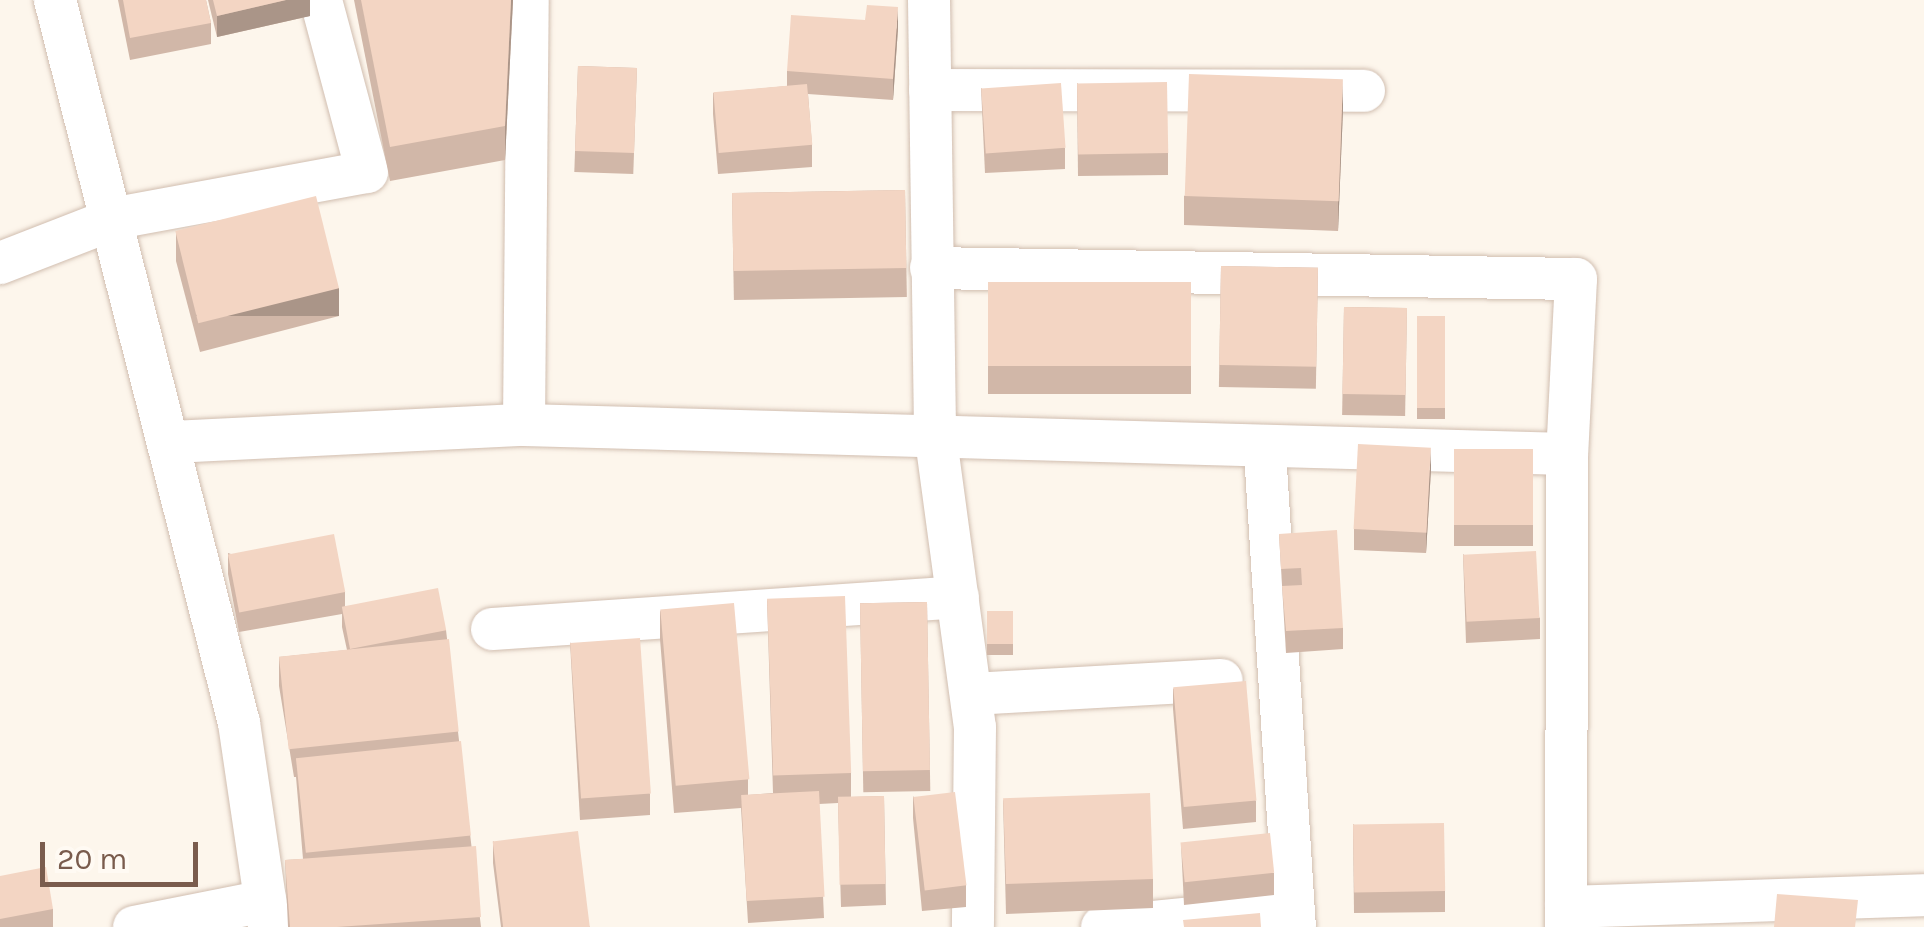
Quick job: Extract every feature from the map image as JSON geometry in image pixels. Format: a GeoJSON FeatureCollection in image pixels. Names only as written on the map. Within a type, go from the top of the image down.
{"type":"FeatureCollection","features":[{"type":"Feature","properties":{"kind":"street"},"geometry":{"type":"LineString","coordinates":[[55,0],[116,218],[239,723],[267,914],[134,927]]}},
{"type":"Feature","properties":{"kind":"street"},"geometry":{"type":"LineString","coordinates":[[0,263],[116,218],[367,172],[321,0]]}},
{"type":"Feature","properties":{"kind":"street"},"geometry":{"type":"LineString","coordinates":[[524,425],[528,0]]}},
{"type":"Feature","properties":{"kind":"street"},"geometry":{"type":"LineString","coordinates":[[929,0],[930,268],[936,432],[970,694],[972,927]]}},
{"type":"Feature","properties":{"kind":"street"},"geometry":{"type":"LineString","coordinates":[[930,90],[1364,92]]}},
{"type":"Feature","properties":{"kind":"street"},"geometry":{"type":"LineString","coordinates":[[930,268],[1576,279],[1567,454],[1566,917],[1868,910],[1924,895]]}},
{"type":"Feature","properties":{"kind":"street"},"geometry":{"type":"LineString","coordinates":[[172,442],[524,425],[936,432],[1265,452],[1567,454]]}},
{"type":"Feature","properties":{"kind":"street"},"geometry":{"type":"LineString","coordinates":[[1102,927],[1294,917],[1265,452]]}},
{"type":"Feature","properties":{"kind":"street"},"geometry":{"type":"LineString","coordinates":[[492,629],[958,598]]}},
{"type":"Feature","properties":{"kind":"street"},"geometry":{"type":"LineString","coordinates":[[970,694],[1222,680]]}},
{"type":"Feature","properties":{"kind":"building"},"geometry":{"type":"Polygon","coordinates":[[[123,0],[206,0],[211,23],[130,38],[123,0]]]}},
{"type":"Feature","properties":{"kind":"building"},"geometry":{"type":"Polygon","coordinates":[[[213,0],[286,0],[217,16],[213,0]]]}},
{"type":"Feature","properties":{"kind":"building"},"geometry":{"type":"Polygon","coordinates":[[[361,0],[511,0],[505,126],[390,147],[361,0]]]}},
{"type":"Feature","properties":{"kind":"building"},"geometry":{"type":"Polygon","coordinates":[[[867,5],[898,7],[893,79],[787,71],[791,15],[865,20],[867,5]]]}},
{"type":"Feature","properties":{"kind":"building"},"geometry":{"type":"Polygon","coordinates":[[[578,66],[637,68],[634,153],[575,151],[578,66]]]}},
{"type":"Feature","properties":{"kind":"building"},"geometry":{"type":"Polygon","coordinates":[[[1189,74],[1343,79],[1339,201],[1185,196],[1189,74]]]}},
{"type":"Feature","properties":{"kind":"building"},"geometry":{"type":"Polygon","coordinates":[[[1167,82],[1168,153],[1078,155],[1077,84],[1167,82]]]}},
{"type":"Feature","properties":{"kind":"building"},"geometry":{"type":"Polygon","coordinates":[[[1061,83],[1066,148],[986,153],[981,89],[1061,83]]]}},
{"type":"Feature","properties":{"kind":"building"},"geometry":{"type":"Polygon","coordinates":[[[807,84],[812,145],[719,153],[713,92],[807,84]]]}},
{"type":"Feature","properties":{"kind":"building"},"geometry":{"type":"Polygon","coordinates":[[[905,190],[906,268],[733,271],[732,193],[905,190]]]}},
{"type":"Feature","properties":{"kind":"building"},"geometry":{"type":"Polygon","coordinates":[[[316,196],[339,288],[198,323],[175,231],[316,196]]]}},
{"type":"Feature","properties":{"kind":"building"},"geometry":{"type":"Polygon","coordinates":[[[1221,266],[1318,268],[1316,367],[1219,365],[1221,266]]]}},
{"type":"Feature","properties":{"kind":"building"},"geometry":{"type":"Polygon","coordinates":[[[988,282],[1191,282],[1191,366],[988,366],[988,282]]]}},
{"type":"Feature","properties":{"kind":"building"},"geometry":{"type":"Polygon","coordinates":[[[1344,307],[1407,308],[1405,395],[1342,394],[1344,307]]]}},
{"type":"Feature","properties":{"kind":"building"},"geometry":{"type":"Polygon","coordinates":[[[1417,316],[1445,316],[1445,408],[1417,408],[1417,316]]]}},
{"type":"Feature","properties":{"kind":"building"},"geometry":{"type":"Polygon","coordinates":[[[1358,444],[1431,448],[1426,533],[1354,529],[1358,444]]]}},
{"type":"Feature","properties":{"kind":"building"},"geometry":{"type":"Polygon","coordinates":[[[1454,449],[1533,449],[1533,525],[1454,525],[1454,449]]]}},
{"type":"Feature","properties":{"kind":"building"},"geometry":{"type":"Polygon","coordinates":[[[1337,530],[1343,628],[1286,631],[1282,586],[1302,585],[1301,568],[1281,569],[1279,534],[1337,530]]]}},
{"type":"Feature","properties":{"kind":"building"},"geometry":{"type":"Polygon","coordinates":[[[334,534],[345,592],[239,613],[228,555],[334,534]]]}},
{"type":"Feature","properties":{"kind":"building"},"geometry":{"type":"Polygon","coordinates":[[[1536,551],[1540,618],[1467,622],[1463,555],[1536,551]]]}},
{"type":"Feature","properties":{"kind":"building"},"geometry":{"type":"Polygon","coordinates":[[[438,588],[446,630],[350,649],[342,607],[438,588]]]}},
{"type":"Feature","properties":{"kind":"building"},"geometry":{"type":"Polygon","coordinates":[[[845,596],[851,773],[773,776],[767,599],[845,596]]]}},
{"type":"Feature","properties":{"kind":"building"},"geometry":{"type":"Polygon","coordinates":[[[927,602],[930,770],[863,771],[860,603],[927,602]]]}},
{"type":"Feature","properties":{"kind":"building"},"geometry":{"type":"Polygon","coordinates":[[[734,603],[749,779],[676,786],[660,609],[734,603]]]}},
{"type":"Feature","properties":{"kind":"building"},"geometry":{"type":"Polygon","coordinates":[[[987,611],[1013,611],[1013,644],[987,644],[987,611]]]}},
{"type":"Feature","properties":{"kind":"building"},"geometry":{"type":"Polygon","coordinates":[[[640,638],[651,794],[581,799],[570,643],[640,638]]]}},
{"type":"Feature","properties":{"kind":"building"},"geometry":{"type":"Polygon","coordinates":[[[449,639],[459,731],[289,749],[279,657],[449,639]]]}},
{"type":"Feature","properties":{"kind":"building"},"geometry":{"type":"Polygon","coordinates":[[[1246,681],[1256,801],[1184,807],[1173,687],[1246,681]]]}},
{"type":"Feature","properties":{"kind":"building"},"geometry":{"type":"Polygon","coordinates":[[[461,741],[471,835],[306,853],[296,758],[461,741]]]}},
{"type":"Feature","properties":{"kind":"building"},"geometry":{"type":"Polygon","coordinates":[[[819,791],[825,897],[747,901],[741,795],[819,791]]]}},
{"type":"Feature","properties":{"kind":"building"},"geometry":{"type":"Polygon","coordinates":[[[955,792],[966,885],[925,890],[913,797],[955,792]]]}},
{"type":"Feature","properties":{"kind":"building"},"geometry":{"type":"Polygon","coordinates":[[[1150,793],[1153,879],[1006,884],[1003,798],[1150,793]]]}},
{"type":"Feature","properties":{"kind":"building"},"geometry":{"type":"Polygon","coordinates":[[[884,796],[886,884],[840,885],[838,797],[884,796]]]}},
{"type":"Feature","properties":{"kind":"building"},"geometry":{"type":"Polygon","coordinates":[[[1444,823],[1445,891],[1354,893],[1353,825],[1444,823]]]}},
{"type":"Feature","properties":{"kind":"building"},"geometry":{"type":"Polygon","coordinates":[[[578,831],[590,927],[503,927],[493,841],[578,831]]]}},
{"type":"Feature","properties":{"kind":"building"},"geometry":{"type":"Polygon","coordinates":[[[1270,833],[1274,873],[1185,882],[1180,842],[1270,833]]]}},
{"type":"Feature","properties":{"kind":"building"},"geometry":{"type":"Polygon","coordinates":[[[476,846],[481,917],[290,927],[285,860],[476,846]]]}},
{"type":"Feature","properties":{"kind":"building"},"geometry":{"type":"Polygon","coordinates":[[[46,867],[53,909],[0,919],[0,876],[46,867]]]}},
{"type":"Feature","properties":{"kind":"building"},"geometry":{"type":"Polygon","coordinates":[[[1777,894],[1858,900],[1855,927],[1774,927],[1777,894]]]}},
{"type":"Feature","properties":{"kind":"building"},"geometry":{"type":"Polygon","coordinates":[[[1260,913],[1261,927],[1184,927],[1183,920],[1260,913]]]}}]}
